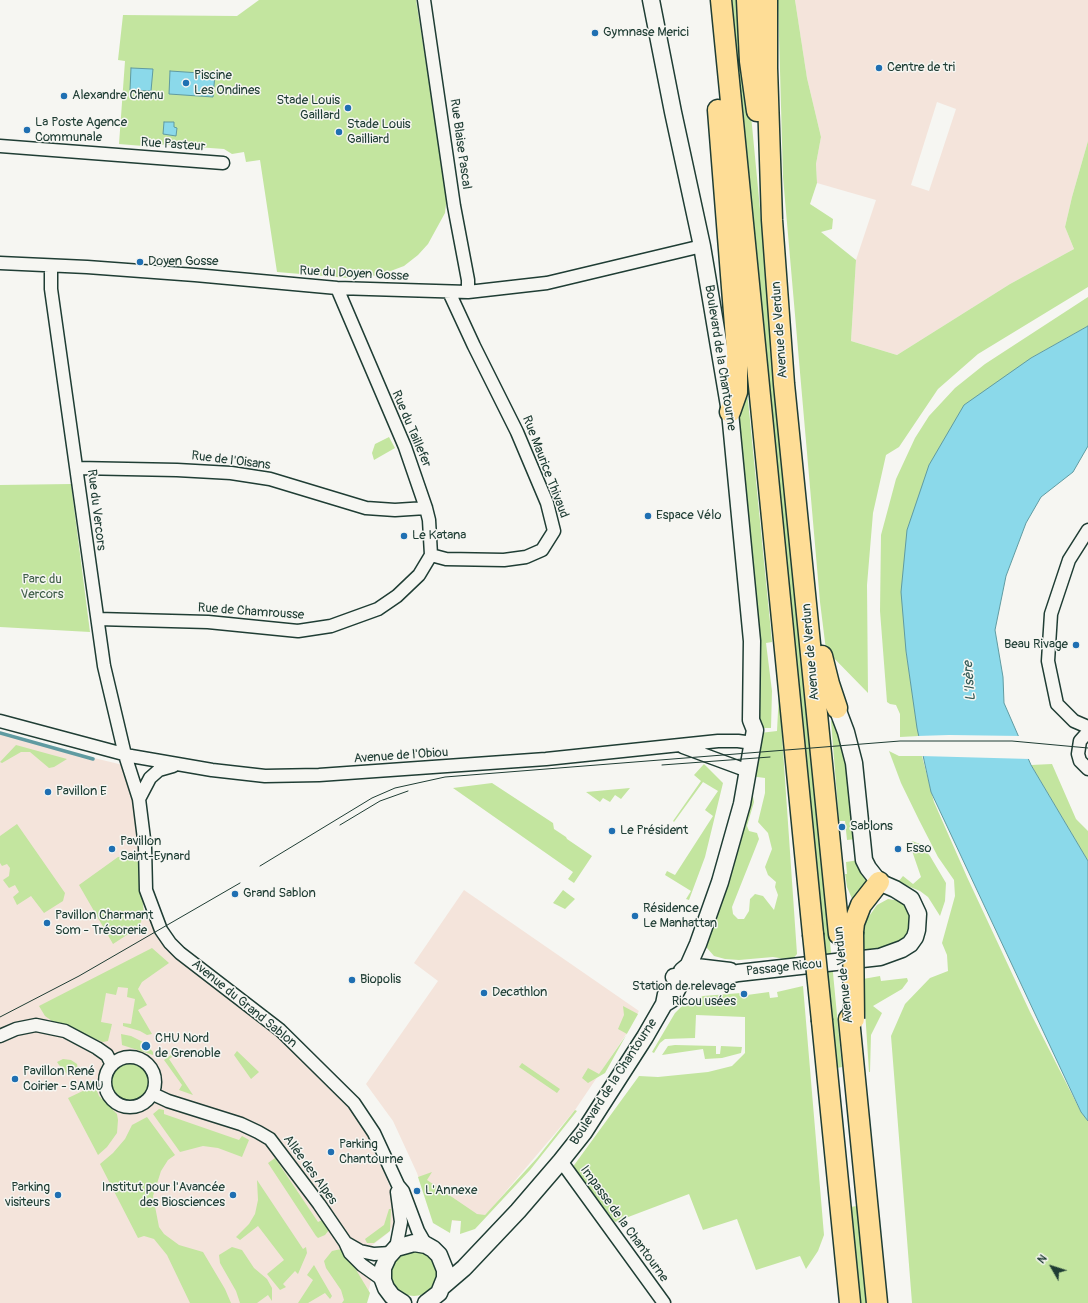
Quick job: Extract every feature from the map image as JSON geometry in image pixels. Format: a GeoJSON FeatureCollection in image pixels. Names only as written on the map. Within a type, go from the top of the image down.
{"type":"FeatureCollection","features":[{"type":"Feature","properties":{"kind":"main road"},"geometry":{"type":"LineString","coordinates":[[712,0],[715,73],[737,351],[738,392],[730,412]]}},
{"type":"Feature","properties":{"kind":"main road","name":"Avenue de Verdun"},"geometry":{"type":"LineString","coordinates":[[721,0],[850,1303]]}},
{"type":"Feature","properties":{"kind":"main road"},"geometry":{"type":"LineString","coordinates":[[747,0],[750,61],[772,220]]}},
{"type":"Feature","properties":{"kind":"main road","name":"Avenue de Verdun"},"geometry":{"type":"LineString","coordinates":[[768,0],[767,68],[772,220],[784,384],[803,566],[846,933]]}},
{"type":"Feature","properties":{"kind":"main road"},"geometry":{"type":"LineString","coordinates":[[803,566],[829,684],[837,708]]}},
{"type":"Feature","properties":{"kind":"main road"},"geometry":{"type":"LineString","coordinates":[[877,1303],[861,1141],[846,933],[854,922],[861,905],[879,882]]}},
{"type":"Feature","properties":{"kind":"street","name":"Rue Blaise Pascal"},"geometry":{"type":"LineString","coordinates":[[424,0],[454,206],[468,280],[468,292]]}},
{"type":"Feature","properties":{"kind":"street","name":"Boulevard de la Chantourne"},"geometry":{"type":"LineString","coordinates":[[426,1303],[442,1293],[481,1248],[518,1211],[561,1161],[606,1100],[664,1004],[666,996],[681,975],[698,944],[730,851],[749,742],[755,730],[751,720],[752,641],[730,412],[702,246],[651,0]]}},
{"type":"Feature","properties":{"kind":"street","name":"Rue Pasteur"},"geometry":{"type":"LineString","coordinates":[[0,146],[223,163]]}},
{"type":"Feature","properties":{"kind":"street","name":"Rue du Doyen Gosse"},"geometry":{"type":"LineString","coordinates":[[0,263],[87,267],[195,275],[337,288],[468,292],[547,283],[702,246]]}},
{"type":"Feature","properties":{"kind":"street","name":"Rue du Vercors"},"geometry":{"type":"LineString","coordinates":[[51,266],[51,289],[104,666],[125,755]]}},
{"type":"Feature","properties":{"kind":"street","name":"Rue du Taillefer"},"geometry":{"type":"LineString","coordinates":[[337,288],[406,447],[429,520],[430,554]]}},
{"type":"Feature","properties":{"kind":"street","name":"Rue Maurice Thivaud"},"geometry":{"type":"LineString","coordinates":[[430,554],[446,559],[504,560],[526,557],[542,550],[554,531],[546,503],[517,432],[449,292]]}},
{"type":"Feature","properties":{"kind":"street","name":"Rue de l'Oisans"},"geometry":{"type":"LineString","coordinates":[[77,468],[177,470],[231,473],[270,479],[366,508],[395,510],[426,508]]}},
{"type":"Feature","properties":{"kind":"street"},"geometry":{"type":"LineString","coordinates":[[1088,530],[1069,560],[1051,614],[1048,661],[1057,704],[1074,721],[1088,727]]}},
{"type":"Feature","properties":{"kind":"street","name":"Rue de Chamrousse"},"geometry":{"type":"LineString","coordinates":[[98,619],[208,622],[298,631],[331,626],[378,609],[413,582],[430,554]]}},
{"type":"Feature","properties":{"kind":"street"},"geometry":{"type":"LineString","coordinates":[[837,708],[846,732],[854,763],[864,860],[868,868],[879,882]]}},
{"type":"Feature","properties":{"kind":"street","name":"Avenue de l'Obiou"},"geometry":{"type":"LineString","coordinates":[[0,721],[125,755],[179,765],[265,776],[319,775],[546,759],[718,741],[749,742]]}},
{"type":"Feature","properties":{"kind":"street"},"geometry":{"type":"LineString","coordinates":[[1088,732],[1080,740],[1078,754],[1080,761],[1088,769]]}},
{"type":"Feature","properties":{"kind":"street","name":"Avenue de l'Obiou"},"geometry":{"type":"LineString","coordinates":[[680,746],[744,769]]}},
{"type":"Feature","properties":{"kind":"street"},"geometry":{"type":"LineString","coordinates":[[125,755],[139,799]]}},
{"type":"Feature","properties":{"kind":"street"},"geometry":{"type":"LineString","coordinates":[[139,799],[150,778],[159,770],[179,765]]}},
{"type":"Feature","properties":{"kind":"street","name":"Boulevard de la Chantourne"},"geometry":{"type":"LineString","coordinates":[[681,975],[721,849],[744,769]]}},
{"type":"Feature","properties":{"kind":"street","name":"Avenue du Grand Sablon"},"geometry":{"type":"LineString","coordinates":[[139,799],[145,847],[146,890],[161,930],[170,943],[180,953],[280,1030],[354,1103],[374,1133],[398,1185],[403,1191],[418,1231],[426,1245]]}},
{"type":"Feature","properties":{"kind":"street","name":"Passage Ricou"},"geometry":{"type":"LineString","coordinates":[[738,973],[880,957],[902,949],[910,944],[918,930],[918,914],[916,907],[911,899],[905,894],[879,882]]}},
{"type":"Feature","properties":{"kind":"street"},"geometry":{"type":"LineString","coordinates":[[698,944],[701,953],[714,968]]}},
{"type":"Feature","properties":{"kind":"street"},"geometry":{"type":"LineString","coordinates":[[681,975],[714,968],[738,973]]}},
{"type":"Feature","properties":{"kind":"street"},"geometry":{"type":"LineString","coordinates":[[681,975],[716,978],[738,973]]}},
{"type":"Feature","properties":{"kind":"street"},"geometry":{"type":"LineString","coordinates":[[0,1036],[16,1029],[36,1025],[65,1031],[107,1055],[112,1065]]}},
{"type":"Feature","properties":{"kind":"street"},"geometry":{"type":"LineString","coordinates":[[128,1057],[137,1058],[145,1062],[151,1067],[155,1076],[153,1094],[147,1101],[139,1106],[130,1108],[120,1105],[112,1099],[106,1090],[106,1078],[112,1065],[128,1057]]}},
{"type":"Feature","properties":{"kind":"street","name":"Allée des Alpes"},"geometry":{"type":"LineString","coordinates":[[153,1094],[168,1101],[240,1124],[270,1139],[345,1242],[350,1253],[384,1291]]}},
{"type":"Feature","properties":{"kind":"street","name":"Impasse de la Chantourne"},"geometry":{"type":"LineString","coordinates":[[561,1161],[664,1303]]}},
{"type":"Feature","properties":{"kind":"street","name":"Avenue du Grand Sablon"},"geometry":{"type":"LineString","coordinates":[[394,1250],[401,1222],[401,1209],[397,1194],[398,1185]]}},
{"type":"Feature","properties":{"kind":"street","name":"Allée des Alpes"},"geometry":{"type":"LineString","coordinates":[[345,1242],[360,1251],[374,1254],[394,1250]]}},
{"type":"Feature","properties":{"kind":"street"},"geometry":{"type":"LineString","coordinates":[[403,1303],[384,1291],[383,1268],[394,1250],[414,1243],[426,1245],[433,1249],[442,1261],[445,1270],[442,1293]]}},
{"type":"Feature","properties":{"kind":"street","name":"Boulevard de la Chantourne"},"geometry":{"type":"LineString","coordinates":[[442,1261],[456,1262],[481,1248]]}},
{"type":"Feature","properties":{"kind":"shaded area"},"geometry":{"type":"Polygon","coordinates":[[[795,0],[1088,0],[1088,141],[1065,227],[1074,249],[1010,284],[897,355],[851,341],[856,260],[876,200],[817,183],[816,164],[821,137],[807,78],[795,0]],[[937,102],[911,185],[929,191],[956,109],[937,102]]]}},
{"type":"Feature","properties":{"kind":"shaded area","name":"CHU Nord de Grenoble"},"geometry":{"type":"Polygon","coordinates":[[[0,731],[65,751],[123,765],[138,812],[139,863],[144,914],[188,962],[331,1079],[373,1143],[395,1200],[396,1222],[388,1233],[370,1247],[366,1258],[372,1276],[367,1298],[358,1303],[0,1303],[0,731]]]}},
{"type":"Feature","properties":{"kind":"shaded area"},"geometry":{"type":"Polygon","coordinates":[[[464,890],[639,1011],[627,1033],[575,1110],[490,1210],[485,1215],[461,1221],[433,1220],[417,1173],[393,1121],[366,1084],[438,981],[414,963],[464,890]]]}},
{"type":"Feature","properties":{"kind":"green space","name":"Stade Louis Gailliard"},"geometry":{"type":"Polygon","coordinates":[[[259,0],[416,0],[447,196],[445,213],[428,244],[418,255],[404,266],[380,275],[348,278],[277,272],[260,160],[246,162],[244,152],[232,154],[224,149],[155,144],[155,147],[119,144],[125,61],[118,60],[123,15],[237,16],[259,0]]]}},
{"type":"Feature","properties":{"kind":"green space"},"geometry":{"type":"Polygon","coordinates":[[[732,0],[740,0],[842,1067],[837,1068],[732,0]]]}},
{"type":"Feature","properties":{"kind":"green space"},"geometry":{"type":"Polygon","coordinates":[[[778,0],[795,0],[807,78],[821,137],[816,164],[817,183],[810,204],[833,219],[832,229],[821,232],[856,260],[851,341],[897,355],[1010,284],[1074,249],[1065,227],[1088,141],[1088,287],[978,354],[938,389],[899,447],[886,455],[873,513],[867,585],[868,693],[826,650],[820,602],[783,177],[778,0]]]}},
{"type":"Feature","properties":{"kind":"green space"},"geometry":{"type":"Polygon","coordinates":[[[1088,297],[1088,326],[1031,358],[906,651],[919,736],[900,737],[900,714],[896,705],[887,702],[880,611],[881,535],[896,479],[915,438],[929,416],[955,388],[985,364],[1088,297]]]}},
{"type":"Feature","properties":{"kind":"green space"},"geometry":{"type":"Polygon","coordinates":[[[747,390],[772,642],[766,643],[772,691],[771,728],[758,728],[758,655],[747,503],[737,418],[744,391],[747,390]]]}},
{"type":"Feature","properties":{"kind":"green space"},"geometry":{"type":"Polygon","coordinates":[[[389,437],[395,448],[374,460],[372,453],[375,444],[389,437]]]}},
{"type":"Feature","properties":{"kind":"green space","name":"Parc du Vercors"},"geometry":{"type":"Polygon","coordinates":[[[71,484],[90,632],[0,627],[0,485],[71,484]]]}},
{"type":"Feature","properties":{"kind":"green space"},"geometry":{"type":"Polygon","coordinates":[[[779,692],[797,954],[792,960],[773,957],[739,960],[725,959],[714,956],[707,948],[704,938],[748,794],[753,796],[754,802],[747,826],[749,831],[757,833],[759,839],[732,907],[733,914],[738,919],[744,919],[749,911],[750,899],[755,894],[763,896],[774,910],[778,895],[775,887],[776,882],[768,875],[765,867],[772,849],[768,833],[758,822],[765,793],[765,778],[750,776],[760,733],[777,731],[779,692]]]}},
{"type":"Feature","properties":{"kind":"green space"},"geometry":{"type":"Polygon","coordinates":[[[834,720],[847,754],[857,839],[847,840],[845,821],[839,821],[831,721],[834,720]]]}},
{"type":"Feature","properties":{"kind":"green space"},"geometry":{"type":"Polygon","coordinates":[[[16,745],[67,759],[54,767],[49,768],[30,752],[21,752],[2,763],[0,762],[16,745]]]}},
{"type":"Feature","properties":{"kind":"green space"},"geometry":{"type":"Polygon","coordinates":[[[889,751],[899,756],[922,756],[934,802],[967,877],[1030,1012],[1081,1112],[1088,1121],[1088,1303],[912,1303],[891,1036],[905,1004],[930,978],[948,971],[947,955],[942,943],[955,896],[954,880],[938,857],[919,820],[901,783],[889,751]]]}},
{"type":"Feature","properties":{"kind":"green space"},"geometry":{"type":"Polygon","coordinates":[[[704,764],[723,783],[705,857],[689,900],[686,899],[691,891],[665,875],[667,871],[675,875],[713,816],[705,810],[718,791],[703,782],[674,822],[673,821],[701,781],[694,775],[704,764]]]}},
{"type":"Feature","properties":{"kind":"green space"},"geometry":{"type":"Polygon","coordinates":[[[1052,764],[1076,819],[1088,831],[1088,861],[1031,765],[1052,764]]]}},
{"type":"Feature","properties":{"kind":"green space"},"geometry":{"type":"Polygon","coordinates":[[[492,783],[553,823],[554,829],[592,856],[574,883],[568,879],[573,872],[453,788],[492,783]]]}},
{"type":"Feature","properties":{"kind":"green space"},"geometry":{"type":"Polygon","coordinates":[[[630,788],[621,799],[615,795],[610,802],[603,798],[600,802],[586,792],[630,788]]]}},
{"type":"Feature","properties":{"kind":"green space"},"geometry":{"type":"Polygon","coordinates":[[[17,824],[65,893],[63,901],[44,913],[31,896],[17,905],[13,897],[19,892],[15,885],[9,888],[3,880],[9,876],[10,868],[7,864],[2,866],[0,863],[0,836],[17,824]]]}},
{"type":"Feature","properties":{"kind":"green space"},"geometry":{"type":"Polygon","coordinates":[[[912,841],[920,844],[930,856],[946,883],[945,901],[940,916],[928,897],[920,891],[898,882],[903,876],[913,884],[921,877],[910,845],[912,841]]]}},
{"type":"Feature","properties":{"kind":"green space"},"geometry":{"type":"Polygon","coordinates":[[[118,857],[134,857],[139,863],[144,914],[139,927],[113,944],[79,885],[118,857]]]}},
{"type":"Feature","properties":{"kind":"green space"},"geometry":{"type":"Polygon","coordinates":[[[859,860],[867,883],[853,901],[847,887],[845,874],[847,874],[846,862],[859,860]]]}},
{"type":"Feature","properties":{"kind":"green space"},"geometry":{"type":"Polygon","coordinates":[[[563,890],[575,899],[565,909],[553,903],[563,890]]]}},
{"type":"Feature","properties":{"kind":"green space"},"geometry":{"type":"Polygon","coordinates":[[[888,899],[901,901],[908,909],[911,921],[908,934],[898,944],[860,955],[859,940],[865,922],[877,905],[888,899]]]}},
{"type":"Feature","properties":{"kind":"green space"},"geometry":{"type":"Polygon","coordinates":[[[152,948],[169,963],[142,982],[138,989],[147,1005],[138,1010],[152,1034],[147,1035],[140,1031],[123,1026],[123,1023],[131,1024],[135,999],[127,997],[128,988],[118,987],[116,995],[106,993],[101,1022],[112,1024],[108,1041],[103,1042],[52,1021],[45,1016],[39,1006],[152,948]]]}},
{"type":"Feature","properties":{"kind":"green space"},"geometry":{"type":"Polygon","coordinates":[[[880,976],[881,981],[907,978],[908,981],[902,989],[873,1006],[882,1013],[871,1035],[869,1072],[863,979],[880,976]]]}},
{"type":"Feature","properties":{"kind":"green space"},"geometry":{"type":"Polygon","coordinates":[[[803,986],[824,1235],[818,1251],[806,1269],[800,1256],[756,1270],[737,1219],[703,1230],[689,1194],[615,1222],[572,1168],[639,1076],[658,1077],[708,1072],[732,1066],[745,1053],[745,1017],[696,1015],[695,1038],[665,1039],[660,1043],[654,1053],[652,1052],[675,1013],[681,1007],[703,996],[741,993],[741,997],[747,997],[747,995],[769,992],[770,998],[778,997],[777,992],[803,986]]]}},
{"type":"Feature","properties":{"kind":"green space"},"geometry":{"type":"Polygon","coordinates":[[[623,1006],[638,1014],[627,1034],[618,1029],[624,1015],[623,1006]]]}},
{"type":"Feature","properties":{"kind":"green space"},"geometry":{"type":"Polygon","coordinates":[[[121,1034],[131,1036],[145,1043],[153,1052],[153,1055],[122,1045],[121,1034]]]}},
{"type":"Feature","properties":{"kind":"green space"},"geometry":{"type":"Polygon","coordinates":[[[626,1035],[605,1073],[588,1083],[582,1078],[588,1068],[599,1074],[626,1035]]]}},
{"type":"Feature","properties":{"kind":"green space"},"geometry":{"type":"Polygon","coordinates":[[[668,1046],[716,1046],[716,1054],[720,1054],[721,1046],[742,1047],[741,1053],[722,1058],[705,1059],[703,1049],[662,1055],[668,1046]]]}},
{"type":"Feature","properties":{"kind":"green space"},"geometry":{"type":"Polygon","coordinates":[[[237,1051],[259,1072],[251,1079],[234,1055],[237,1051]]]}},
{"type":"Feature","properties":{"kind":"green space"},"geometry":{"type":"Polygon","coordinates":[[[172,1054],[175,1055],[169,1059],[193,1095],[179,1090],[182,1085],[164,1060],[172,1054]]]}},
{"type":"Feature","properties":{"kind":"green space"},"geometry":{"type":"Polygon","coordinates":[[[63,1059],[71,1060],[77,1064],[78,1070],[75,1073],[67,1074],[57,1062],[63,1059]]]}},
{"type":"Feature","properties":{"kind":"green space"},"geometry":{"type":"Polygon","coordinates":[[[522,1063],[560,1089],[557,1093],[519,1067],[522,1063]]]}},
{"type":"Feature","properties":{"kind":"green space"},"geometry":{"type":"Polygon","coordinates":[[[134,1064],[143,1069],[147,1075],[147,1089],[143,1095],[134,1100],[126,1100],[117,1095],[113,1089],[112,1078],[117,1069],[123,1065],[134,1064]]]}},
{"type":"Feature","properties":{"kind":"green space"},"geometry":{"type":"Polygon","coordinates":[[[90,1081],[93,1081],[99,1096],[117,1114],[118,1120],[117,1133],[107,1147],[98,1155],[68,1098],[87,1089],[90,1081]]]}},
{"type":"Feature","properties":{"kind":"green space"},"geometry":{"type":"Polygon","coordinates":[[[159,1109],[164,1110],[164,1114],[239,1140],[242,1136],[249,1140],[242,1157],[218,1148],[203,1146],[180,1152],[153,1114],[159,1109]]]}},
{"type":"Feature","properties":{"kind":"green space"},"geometry":{"type":"Polygon","coordinates":[[[575,1110],[577,1111],[530,1170],[475,1229],[460,1234],[461,1221],[452,1220],[450,1233],[433,1223],[418,1177],[432,1172],[427,1180],[477,1214],[485,1215],[537,1158],[575,1110]]]}},
{"type":"Feature","properties":{"kind":"green space"},"geometry":{"type":"Polygon","coordinates":[[[147,1117],[175,1155],[168,1160],[161,1171],[153,1196],[159,1227],[164,1234],[179,1245],[203,1252],[225,1289],[231,1303],[190,1303],[167,1255],[154,1239],[144,1236],[138,1238],[100,1164],[113,1153],[125,1139],[132,1125],[147,1117]]]}},
{"type":"Feature","properties":{"kind":"green space"},"geometry":{"type":"Polygon","coordinates":[[[275,1158],[318,1222],[322,1220],[329,1230],[325,1235],[318,1238],[316,1236],[268,1163],[275,1158]]]}},
{"type":"Feature","properties":{"kind":"green space"},"geometry":{"type":"Polygon","coordinates":[[[257,1180],[303,1249],[306,1247],[307,1253],[298,1274],[295,1271],[283,1284],[286,1287],[280,1290],[267,1274],[284,1260],[258,1226],[240,1240],[236,1237],[249,1224],[255,1214],[258,1200],[257,1180]]]}},
{"type":"Feature","properties":{"kind":"green space"},"geometry":{"type":"Polygon","coordinates":[[[857,1206],[867,1303],[860,1303],[850,1207],[857,1206]]]}},
{"type":"Feature","properties":{"kind":"green space"},"geometry":{"type":"Polygon","coordinates":[[[389,1209],[391,1209],[390,1231],[374,1243],[367,1243],[365,1239],[384,1225],[389,1209]]]}},
{"type":"Feature","properties":{"kind":"green space"},"geometry":{"type":"Polygon","coordinates":[[[232,1247],[242,1250],[254,1268],[267,1279],[272,1288],[272,1301],[268,1295],[257,1303],[240,1303],[236,1291],[220,1263],[219,1255],[232,1247]]]}},
{"type":"Feature","properties":{"kind":"green space"},"geometry":{"type":"Polygon","coordinates":[[[341,1249],[349,1258],[370,1293],[367,1303],[342,1303],[344,1300],[341,1290],[326,1268],[324,1261],[332,1251],[341,1249]]]}},
{"type":"Feature","properties":{"kind":"green space"},"geometry":{"type":"Polygon","coordinates":[[[414,1250],[427,1254],[433,1260],[437,1273],[433,1286],[427,1292],[414,1296],[401,1292],[395,1286],[391,1273],[395,1260],[401,1254],[414,1250]]]}},
{"type":"Feature","properties":{"kind":"green space"},"geometry":{"type":"Polygon","coordinates":[[[314,1265],[332,1296],[330,1299],[325,1293],[308,1303],[298,1303],[313,1280],[307,1275],[314,1265]]]}},
{"type":"Feature","properties":{"kind":"water"},"geometry":{"type":"Polygon","coordinates":[[[131,68],[153,69],[151,91],[130,90],[131,68]]]}},
{"type":"Feature","properties":{"kind":"water"},"geometry":{"type":"Polygon","coordinates":[[[170,71],[215,74],[213,97],[169,94],[170,71]]]}},
{"type":"Feature","properties":{"kind":"water"},"geometry":{"type":"Polygon","coordinates":[[[164,122],[174,122],[174,127],[177,128],[176,136],[163,134],[164,122]]]}},
{"type":"Feature","properties":{"kind":"water","name":"L'Isère"},"geometry":{"type":"Polygon","coordinates":[[[1088,326],[1088,446],[1073,472],[1041,497],[1026,523],[1006,576],[995,630],[1003,677],[1004,703],[1031,765],[1088,861],[1088,1121],[1081,1112],[931,792],[917,728],[906,651],[901,592],[907,530],[929,465],[964,405],[1031,358],[1088,326]]]}},
{"type":"Feature","properties":{"kind":"pier"},"geometry":{"type":"Polygon","coordinates":[[[917,736],[1021,736],[1030,759],[921,756],[917,736]]]}},
{"type":"Feature","properties":{"kind":"waterway"},"geometry":{"type":"LineString","coordinates":[[0,733],[93,759]]}},
{"type":"Feature","properties":{"kind":"tram line"},"geometry":{"type":"LineString","coordinates":[[260,866],[372,798],[395,788],[445,777],[900,741],[1012,741],[1088,748]]}},
{"type":"Feature","properties":{"kind":"tram line"},"geometry":{"type":"LineString","coordinates":[[662,765],[770,757]]}},
{"type":"Feature","properties":{"kind":"tram line"},"geometry":{"type":"LineString","coordinates":[[340,825],[380,801],[408,791]]}},
{"type":"Feature","properties":{"kind":"tram line"},"geometry":{"type":"LineString","coordinates":[[0,1017],[79,976],[240,883]]}},
{"type":"Feature","properties":{"kind":"place","name":"Gymnase Merici"},"geometry":{"type":"Point","coordinates":[595,33]}},
{"type":"Feature","properties":{"kind":"place","name":"Centre de tri"},"geometry":{"type":"Point","coordinates":[879,68]}},
{"type":"Feature","properties":{"kind":"place","name":"Piscine Les Ondines"},"geometry":{"type":"Point","coordinates":[186,83]}},
{"type":"Feature","properties":{"kind":"place","name":"Alexandre Chenu"},"geometry":{"type":"Point","coordinates":[64,96]}},
{"type":"Feature","properties":{"kind":"place","name":"Stade Louis Gaillard"},"geometry":{"type":"Point","coordinates":[348,108]}},
{"type":"Feature","properties":{"kind":"place","name":"La Poste Agence Communale"},"geometry":{"type":"Point","coordinates":[27,130]}},
{"type":"Feature","properties":{"kind":"place","name":"Stade Louis Gailliard"},"geometry":{"type":"Point","coordinates":[339,132]}},
{"type":"Feature","properties":{"kind":"place","name":"Doyen Gosse"},"geometry":{"type":"Point","coordinates":[140,262]}},
{"type":"Feature","properties":{"kind":"place","name":"Espace Vélo"},"geometry":{"type":"Point","coordinates":[648,516]}},
{"type":"Feature","properties":{"kind":"place","name":"Le Katana"},"geometry":{"type":"Point","coordinates":[404,536]}},
{"type":"Feature","properties":{"kind":"place","name":"Beau Rivage"},"geometry":{"type":"Point","coordinates":[1076,645]}},
{"type":"Feature","properties":{"kind":"place","name":"Pavillon E"},"geometry":{"type":"Point","coordinates":[48,792]}},
{"type":"Feature","properties":{"kind":"place","name":"Sablons"},"geometry":{"type":"Point","coordinates":[842,827]}},
{"type":"Feature","properties":{"kind":"place","name":"Le Président"},"geometry":{"type":"Point","coordinates":[612,831]}},
{"type":"Feature","properties":{"kind":"place","name":"Pavillon Saint-Eynard"},"geometry":{"type":"Point","coordinates":[112,849]}},
{"type":"Feature","properties":{"kind":"place","name":"Esso"},"geometry":{"type":"Point","coordinates":[898,849]}},
{"type":"Feature","properties":{"kind":"place","name":"Grand Sablon"},"geometry":{"type":"Point","coordinates":[235,894]}},
{"type":"Feature","properties":{"kind":"place","name":"Résidence Le Manhattan"},"geometry":{"type":"Point","coordinates":[635,916]}},
{"type":"Feature","properties":{"kind":"place","name":"Pavillon Charmant Som - Trésorerie"},"geometry":{"type":"Point","coordinates":[47,923]}},
{"type":"Feature","properties":{"kind":"place","name":"Biopolis"},"geometry":{"type":"Point","coordinates":[352,980]}},
{"type":"Feature","properties":{"kind":"place","name":"Decathlon"},"geometry":{"type":"Point","coordinates":[484,993]}},
{"type":"Feature","properties":{"kind":"place","name":"Station de relevage Ricou usées"},"geometry":{"type":"Point","coordinates":[744,994]}},
{"type":"Feature","properties":{"kind":"place","name":"CHU Nord de Grenoble"},"geometry":{"type":"Point","coordinates":[146,1046]}},
{"type":"Feature","properties":{"kind":"place","name":"Pavillon René Coirier - SAMU"},"geometry":{"type":"Point","coordinates":[15,1079]}},
{"type":"Feature","properties":{"kind":"place","name":"Parking Chantourne"},"geometry":{"type":"Point","coordinates":[331,1152]}},
{"type":"Feature","properties":{"kind":"place","name":"L'Annexe"},"geometry":{"type":"Point","coordinates":[417,1191]}},
{"type":"Feature","properties":{"kind":"place","name":"Parking visiteurs"},"geometry":{"type":"Point","coordinates":[58,1195]}},
{"type":"Feature","properties":{"kind":"place","name":"Institut pour l'Avancée des Biosciences"},"geometry":{"type":"Point","coordinates":[233,1195]}}]}
